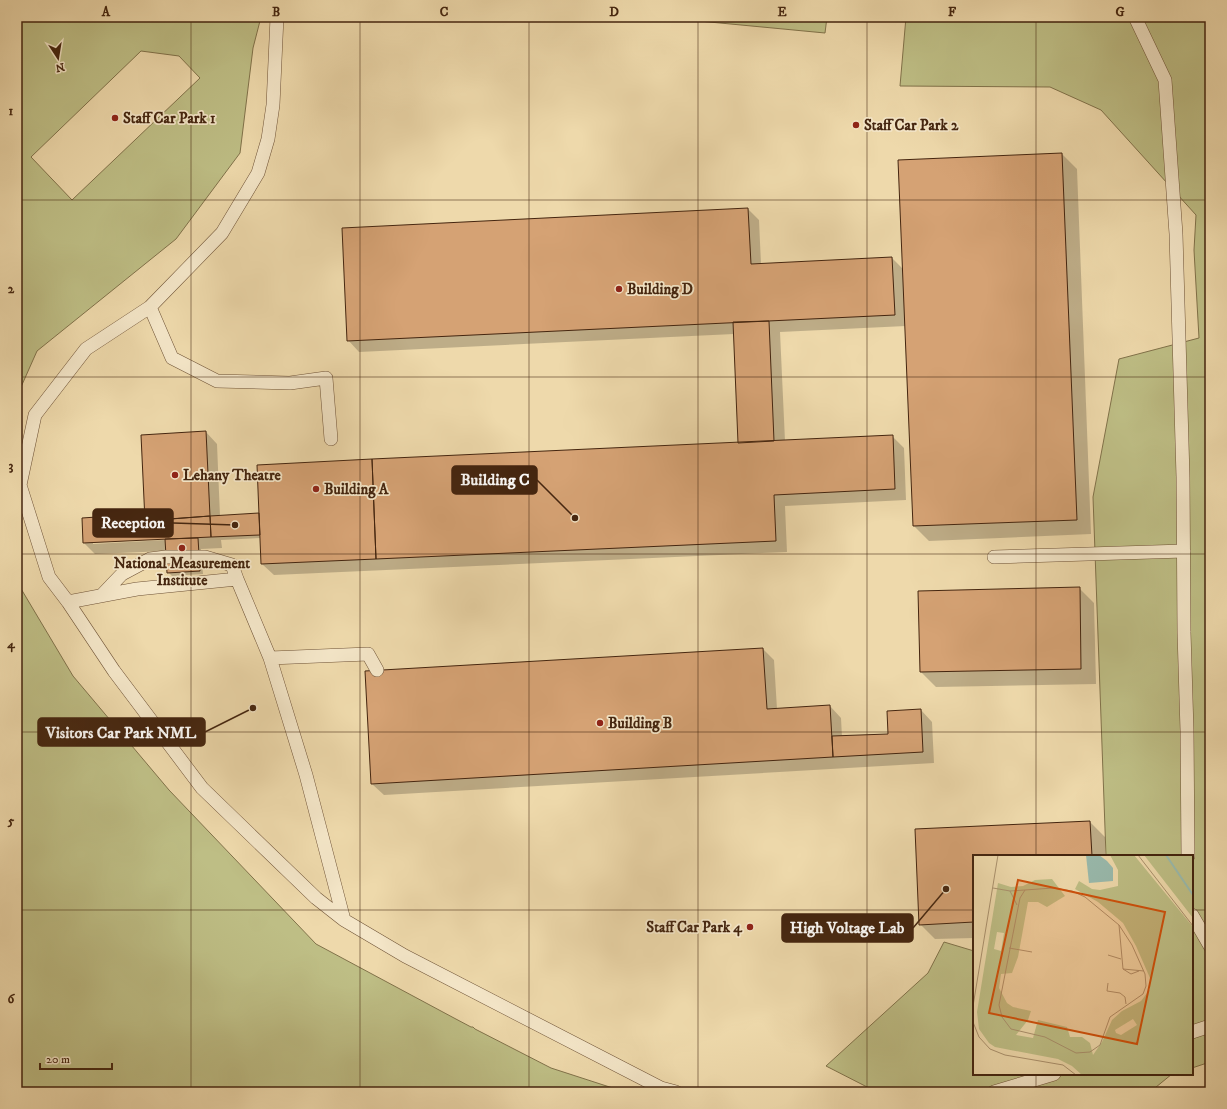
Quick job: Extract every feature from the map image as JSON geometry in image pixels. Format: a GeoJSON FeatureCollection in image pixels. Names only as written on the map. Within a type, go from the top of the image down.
{"type":"FeatureCollection","features":[{"type":"Feature","properties":{"kind":"lane"},"geometry":{"type":"LineString","coordinates":[[278,17],[273,105],[268,139],[258,173],[222,233],[150,307],[86,349],[34,415],[20,485],[49,577],[68,602],[114,670],[202,788],[316,898],[344,920],[405,956],[661,1088],[676,1092]]}},
{"type":"Feature","properties":{"kind":"lane"},"geometry":{"type":"LineString","coordinates":[[1135,17],[1165,80],[1176,234],[1183,477],[1188,855]]}},
{"type":"Feature","properties":{"kind":"lane"},"geometry":{"type":"LineString","coordinates":[[150,307],[172,358],[217,381],[290,383],[326,378],[331,439]]}},
{"type":"Feature","properties":{"kind":"lane"},"geometry":{"type":"LineString","coordinates":[[994,557],[1184,551]]}},
{"type":"Feature","properties":{"kind":"lane"},"geometry":{"type":"LineString","coordinates":[[101,596],[122,574],[150,559],[166,557],[205,557],[232,565],[270,658],[306,775],[344,920]]}},
{"type":"Feature","properties":{"kind":"lane"},"geometry":{"type":"LineString","coordinates":[[68,602],[137,589],[237,579]]}},
{"type":"Feature","properties":{"kind":"lane"},"geometry":{"type":"LineString","coordinates":[[270,658],[368,654],[376,670]]}},
{"type":"Feature","properties":{"kind":"lane"},"geometry":{"type":"LineString","coordinates":[[1193,917],[1210,946]]}},
{"type":"Feature","properties":{"kind":"lane"},"geometry":{"type":"LineString","coordinates":[[1193,1032],[1210,1026]]}},
{"type":"Feature","properties":{"kind":"lane"},"geometry":{"type":"LineString","coordinates":[[994,1092],[1051,1075]]}},
{"type":"Feature","properties":{"kind":"green space"},"geometry":{"type":"Polygon","coordinates":[[[17,17],[261,17],[253,48],[240,153],[176,239],[37,351],[17,396],[17,17]],[[141,51],[31,157],[72,200],[200,78],[179,56],[141,51]]]}},
{"type":"Feature","properties":{"kind":"green space"},"geometry":{"type":"Polygon","coordinates":[[[580,17],[827,17],[825,33],[678,19],[581,19],[580,17]]]}},
{"type":"Feature","properties":{"kind":"green space"},"geometry":{"type":"Polygon","coordinates":[[[906,17],[1210,17],[1210,1062],[1193,1068],[1193,855],[1106,855],[1093,497],[1119,359],[1199,338],[1194,250],[1196,215],[1101,110],[1050,87],[900,86],[906,17]]]}},
{"type":"Feature","properties":{"kind":"green space"},"geometry":{"type":"Polygon","coordinates":[[[17,582],[73,676],[169,790],[316,944],[551,1068],[625,1092],[17,1092],[17,582]]]}},
{"type":"Feature","properties":{"kind":"green space"},"geometry":{"type":"Polygon","coordinates":[[[944,942],[973,951],[973,1075],[1171,1075],[1150,1092],[874,1092],[871,1089],[826,1066],[928,973],[944,942]]]}},
{"type":"Feature","properties":{"kind":"building"},"geometry":{"type":"Polygon","coordinates":[[[1062,153],[1077,520],[913,526],[898,160],[1062,153]]]}},
{"type":"Feature","properties":{"kind":"building","name":"Building D"},"geometry":{"type":"Polygon","coordinates":[[[748,208],[751,264],[892,257],[895,315],[347,341],[342,228],[748,208]]]}},
{"type":"Feature","properties":{"kind":"building"},"geometry":{"type":"Polygon","coordinates":[[[769,321],[774,441],[738,443],[733,322],[769,321]]]}},
{"type":"Feature","properties":{"kind":"building","name":"Lehany Theatre"},"geometry":{"type":"Polygon","coordinates":[[[206,431],[210,516],[145,521],[141,435],[206,431]]]}},
{"type":"Feature","properties":{"kind":"building"},"geometry":{"type":"Polygon","coordinates":[[[893,435],[895,489],[774,495],[776,541],[376,559],[372,459],[893,435]]]}},
{"type":"Feature","properties":{"kind":"building","name":"Building A"},"geometry":{"type":"Polygon","coordinates":[[[372,459],[376,559],[261,564],[257,465],[372,459]]]}},
{"type":"Feature","properties":{"kind":"building"},"geometry":{"type":"Polygon","coordinates":[[[259,513],[260,535],[211,537],[210,516],[259,513]]]}},
{"type":"Feature","properties":{"kind":"building"},"geometry":{"type":"Polygon","coordinates":[[[126,515],[127,522],[210,516],[211,537],[83,543],[82,518],[126,515]]]}},
{"type":"Feature","properties":{"kind":"building","name":"National Measurement Institute"},"geometry":{"type":"Polygon","coordinates":[[[198,538],[200,571],[167,573],[165,539],[198,538]]]}},
{"type":"Feature","properties":{"kind":"building"},"geometry":{"type":"Polygon","coordinates":[[[1080,587],[1081,669],[920,672],[918,591],[1080,587]]]}},
{"type":"Feature","properties":{"kind":"building","name":"Building B"},"geometry":{"type":"Polygon","coordinates":[[[763,648],[767,709],[830,705],[833,757],[371,784],[365,671],[763,648]]]}},
{"type":"Feature","properties":{"kind":"building"},"geometry":{"type":"Polygon","coordinates":[[[921,709],[923,752],[833,757],[832,736],[888,734],[887,711],[921,709]]]}},
{"type":"Feature","properties":{"kind":"building"},"geometry":{"type":"Polygon","coordinates":[[[1090,821],[1092,855],[973,855],[973,922],[919,925],[915,829],[1090,821]]]}},
{"type":"Feature","properties":{"kind":"place","name":"Staff Car Park 1"},"geometry":{"type":"Point","coordinates":[115,118]}},
{"type":"Feature","properties":{"kind":"place","name":"Staff Car Park 2"},"geometry":{"type":"Point","coordinates":[856,125]}},
{"type":"Feature","properties":{"kind":"place","name":"Building D"},"geometry":{"type":"Point","coordinates":[619,289]}},
{"type":"Feature","properties":{"kind":"place","name":"Lehany Theatre"},"geometry":{"type":"Point","coordinates":[175,475]}},
{"type":"Feature","properties":{"kind":"place","name":"Building A"},"geometry":{"type":"Point","coordinates":[316,489]}},
{"type":"Feature","properties":{"kind":"place","name":"Building C"},"geometry":{"type":"Point","coordinates":[575,518]}},
{"type":"Feature","properties":{"kind":"place","name":"Reception"},"geometry":{"type":"Point","coordinates":[235,525]}},
{"type":"Feature","properties":{"kind":"place","name":"National Measurement Institute"},"geometry":{"type":"Point","coordinates":[182,548]}},
{"type":"Feature","properties":{"kind":"place","name":"Visitors Car Park NML"},"geometry":{"type":"Point","coordinates":[253,708]}},
{"type":"Feature","properties":{"kind":"place","name":"Building B"},"geometry":{"type":"Point","coordinates":[600,723]}},
{"type":"Feature","properties":{"kind":"place","name":"High Voltage Lab"},"geometry":{"type":"Point","coordinates":[946,889]}},
{"type":"Feature","properties":{"kind":"place","name":"Staff Car Park 4"},"geometry":{"type":"Point","coordinates":[750,927]}}]}
